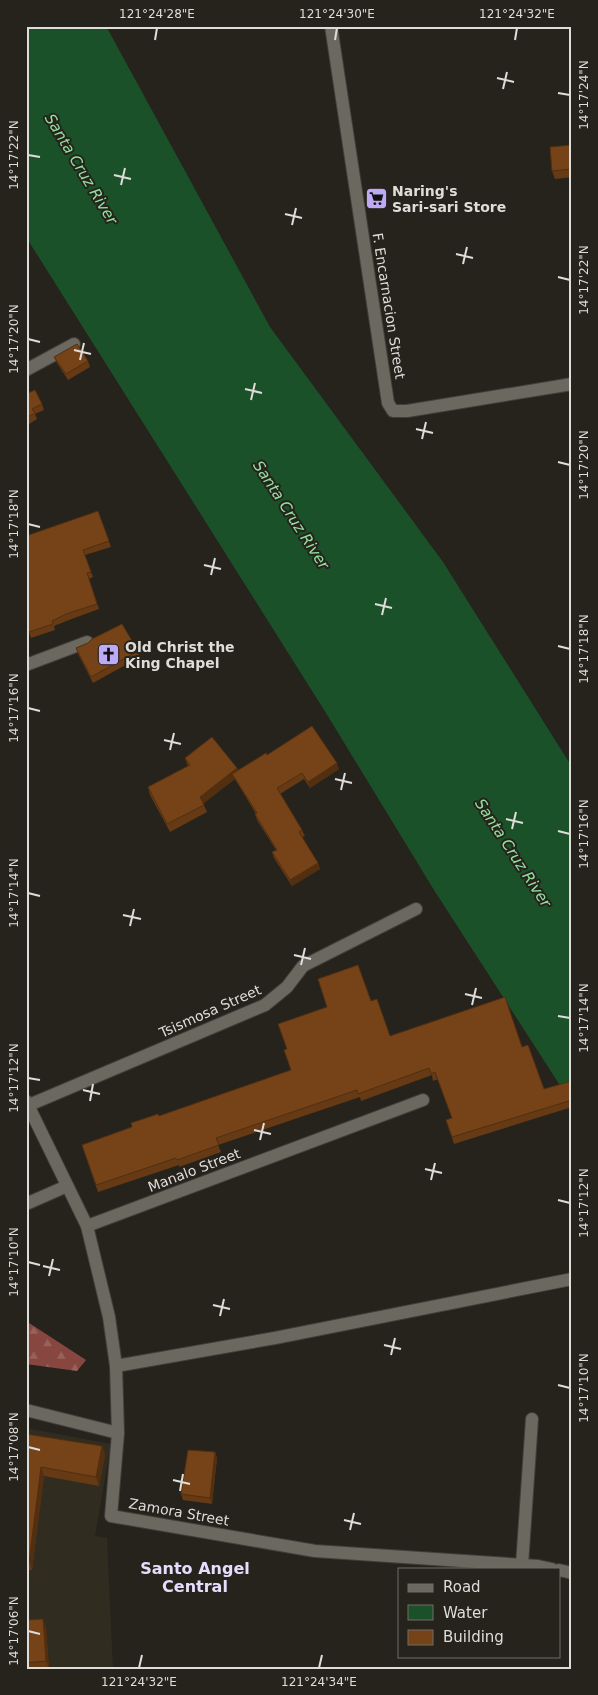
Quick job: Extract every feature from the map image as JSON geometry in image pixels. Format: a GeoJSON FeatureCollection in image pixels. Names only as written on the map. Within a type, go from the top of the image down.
{"type":"FeatureCollection","features":[{"type":"Feature","properties":{"kind":"street","name":"F. Encarnacion Street"},"geometry":{"type":"LineString","coordinates":[[331,26],[388,403],[393,411],[407,411],[572,384]]}},
{"type":"Feature","properties":{"kind":"street"},"geometry":{"type":"LineString","coordinates":[[26,370],[74,344]]}},
{"type":"Feature","properties":{"kind":"street"},"geometry":{"type":"LineString","coordinates":[[26,665],[87,642]]}},
{"type":"Feature","properties":{"kind":"street","name":"Tsismosa Street"},"geometry":{"type":"LineString","coordinates":[[28,1103],[265,1005],[287,987],[303,966],[416,909]]}},
{"type":"Feature","properties":{"kind":"street","name":"Manalo Street"},"geometry":{"type":"LineString","coordinates":[[88,1226],[423,1100]]}},
{"type":"Feature","properties":{"kind":"street","name":"Zamora Street"},"geometry":{"type":"LineString","coordinates":[[28,1103],[88,1226],[109,1317],[116,1366],[118,1433],[111,1516],[315,1551],[544,1568]]}},
{"type":"Feature","properties":{"kind":"street"},"geometry":{"type":"LineString","coordinates":[[26,1204],[67,1186]]}},
{"type":"Feature","properties":{"kind":"street"},"geometry":{"type":"LineString","coordinates":[[116,1366],[275,1338],[572,1279]]}},
{"type":"Feature","properties":{"kind":"street"},"geometry":{"type":"LineString","coordinates":[[26,1410],[118,1433]]}},
{"type":"Feature","properties":{"kind":"street"},"geometry":{"type":"LineString","coordinates":[[522,1565],[532,1419]]}},
{"type":"Feature","properties":{"kind":"shaded area"},"geometry":{"type":"Polygon","coordinates":[[[26,1428],[111,1444],[95,1536],[107,1538],[113,1669],[26,1669],[26,1428]]]}},
{"type":"Feature","properties":{"kind":"green space"},"geometry":{"type":"Polygon","coordinates":[[[26,1321],[86,1360],[77,1371],[26,1364],[26,1321]]]}},
{"type":"Feature","properties":{"kind":"water","name":"Santa Cruz River"},"geometry":{"type":"Polygon","coordinates":[[[26,26],[106,26],[270,327],[443,562],[572,767],[572,1104],[434,890],[326,713],[26,237],[26,26]]]}},
{"type":"Feature","properties":{"kind":"building"},"geometry":{"type":"Polygon","coordinates":[[[572,145],[572,169],[552,171],[550,147],[572,145]]]}},
{"type":"Feature","properties":{"kind":"building"},"geometry":{"type":"Polygon","coordinates":[[[77,344],[88,361],[66,374],[54,357],[77,344]]]}},
{"type":"Feature","properties":{"kind":"building"},"geometry":{"type":"Polygon","coordinates":[[[35,390],[42,404],[32,409],[35,413],[26,418],[26,394],[35,390]]]}},
{"type":"Feature","properties":{"kind":"building"},"geometry":{"type":"Polygon","coordinates":[[[98,511],[109,541],[83,550],[91,572],[87,573],[97,604],[66,614],[52,621],[53,624],[29,632],[26,623],[26,536],[98,511]]]}},
{"type":"Feature","properties":{"kind":"building","name":"Old Christ the King Chapel"},"geometry":{"type":"Polygon","coordinates":[[[122,624],[138,651],[91,677],[76,648],[122,624]]]}},
{"type":"Feature","properties":{"kind":"building"},"geometry":{"type":"Polygon","coordinates":[[[312,726],[337,763],[308,782],[302,773],[277,788],[302,830],[299,832],[318,863],[290,880],[272,852],[277,850],[255,814],[257,813],[232,774],[266,753],[267,755],[312,726]]]}},
{"type":"Feature","properties":{"kind":"building"},"geometry":{"type":"Polygon","coordinates":[[[212,737],[237,768],[200,797],[204,805],[167,824],[148,787],[190,765],[185,758],[212,737]]]}},
{"type":"Feature","properties":{"kind":"building"},"geometry":{"type":"Polygon","coordinates":[[[358,965],[371,1001],[377,999],[390,1036],[505,997],[522,1047],[528,1045],[544,1089],[572,1081],[572,1100],[452,1137],[446,1120],[452,1118],[435,1072],[431,1074],[429,1068],[358,1094],[357,1090],[216,1138],[219,1145],[96,1185],[82,1145],[132,1127],[131,1123],[158,1114],[159,1116],[291,1070],[284,1050],[287,1049],[278,1024],[327,1007],[318,979],[358,965]]]}},
{"type":"Feature","properties":{"kind":"building"},"geometry":{"type":"Polygon","coordinates":[[[26,1434],[102,1446],[96,1477],[41,1467],[29,1562],[26,1561],[26,1434]]]}},
{"type":"Feature","properties":{"kind":"building"},"geometry":{"type":"Polygon","coordinates":[[[188,1450],[215,1452],[210,1498],[181,1494],[188,1450]]]}},
{"type":"Feature","properties":{"kind":"building"},"geometry":{"type":"Polygon","coordinates":[[[43,1619],[46,1661],[26,1663],[26,1620],[43,1619]]]}},
{"type":"Feature","properties":{"kind":"place","name":"Naring's Sari-sari Store"},"geometry":{"type":"Point","coordinates":[376,199]}},
{"type":"Feature","properties":{"kind":"place","name":"Old Christ the King Chapel"},"geometry":{"type":"Point","coordinates":[109,655]}},
{"type":"Feature","properties":{"kind":"district","name":"Santo Angel Central"},"geometry":{"type":"Point","coordinates":[195,1577]}}]}
